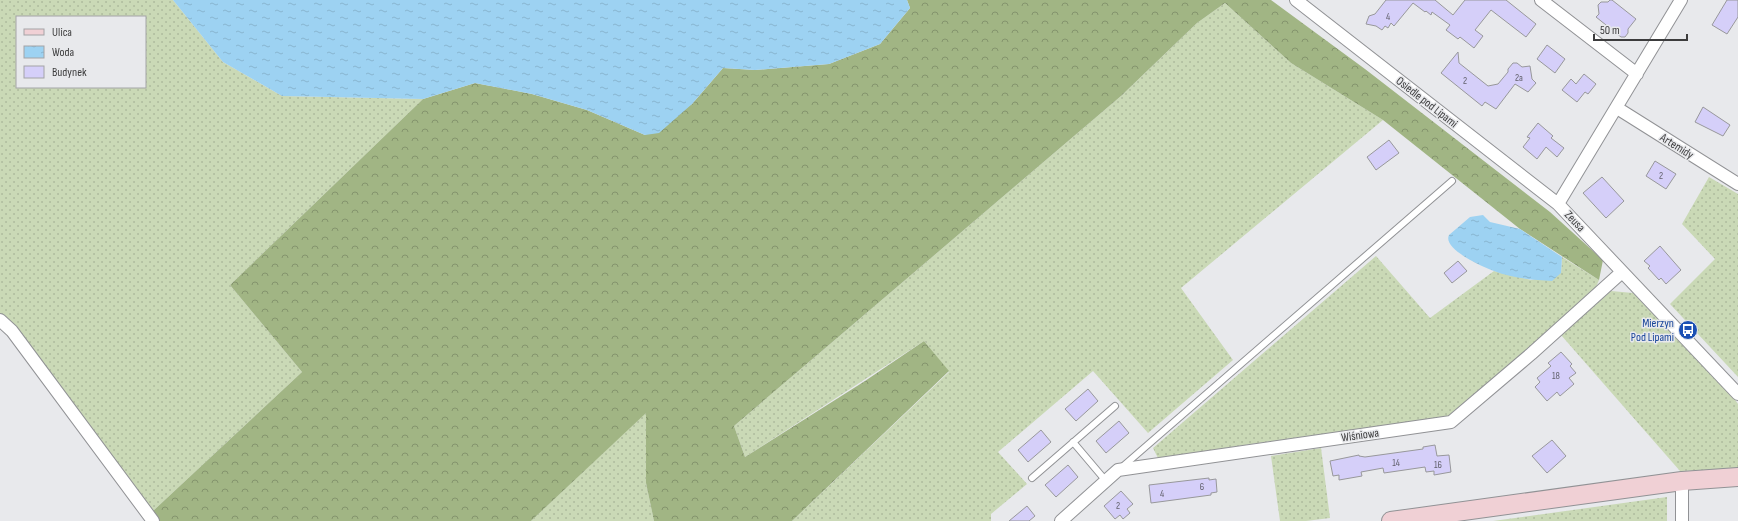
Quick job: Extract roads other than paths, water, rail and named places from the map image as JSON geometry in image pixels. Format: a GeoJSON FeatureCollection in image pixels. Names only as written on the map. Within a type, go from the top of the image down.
{"type":"FeatureCollection","features":[{"type":"Feature","properties":{"kind":"street","name":"Osiedle pod Lipami"},"geometry":{"type":"LineString","coordinates":[[1296,0],[1558,204]]}},
{"type":"Feature","properties":{"kind":"street"},"geometry":{"type":"LineString","coordinates":[[1541,0],[1637,74]]}},
{"type":"Feature","properties":{"kind":"street","name":"Zeusa"},"geometry":{"type":"LineString","coordinates":[[1681,0],[1558,204],[1738,394]]}},
{"type":"Feature","properties":{"kind":"street","name":"Artemidy"},"geometry":{"type":"LineString","coordinates":[[1617,108],[1738,184]]}},
{"type":"Feature","properties":{"kind":"street","name":"Wiśniowa"},"geometry":{"type":"LineString","coordinates":[[1118,470],[1451,422],[1532,354],[1622,272]]}},
{"type":"Feature","properties":{"kind":"street"},"geometry":{"type":"LineString","coordinates":[[0,320],[12,332],[153,521]]}},
{"type":"Feature","properties":{"kind":"street"},"geometry":{"type":"LineString","coordinates":[[1061,521],[1118,470]]}},
{"type":"Feature","properties":{"kind":"street"},"geometry":{"type":"LineString","coordinates":[[1391,521],[1682,481],[1738,477]]}},
{"type":"Feature","properties":{"kind":"street"},"geometry":{"type":"LineString","coordinates":[[1682,481],[1682,521]]}},
{"type":"Feature","properties":{"kind":"lane"},"geometry":{"type":"LineString","coordinates":[[1118,470],[1452,181]]}},
{"type":"Feature","properties":{"kind":"lane"},"geometry":{"type":"LineString","coordinates":[[1032,478],[1115,406]]}},
{"type":"Feature","properties":{"kind":"lane"},"geometry":{"type":"LineString","coordinates":[[1073,442],[1106,481]]}},
{"type":"Feature","properties":{"kind":"water"},"geometry":{"type":"Polygon","coordinates":[[[173,0],[907,0],[910,8],[880,44],[829,64],[755,70],[723,68],[692,104],[659,133],[645,135],[587,110],[532,94],[475,83],[423,99],[282,96],[223,62],[173,0]]]}},
{"type":"Feature","properties":{"kind":"water"},"geometry":{"type":"Polygon","coordinates":[[[1483,215],[1490,222],[1520,229],[1562,257],[1561,273],[1552,281],[1515,277],[1489,269],[1465,257],[1452,246],[1448,240],[1449,235],[1470,217],[1483,215]]]}},
{"type":"Feature","properties":{"kind":"place","name":"Mierzyn Pod Lipami"},"geometry":{"type":"Point","coordinates":[1688,330]}}]}
